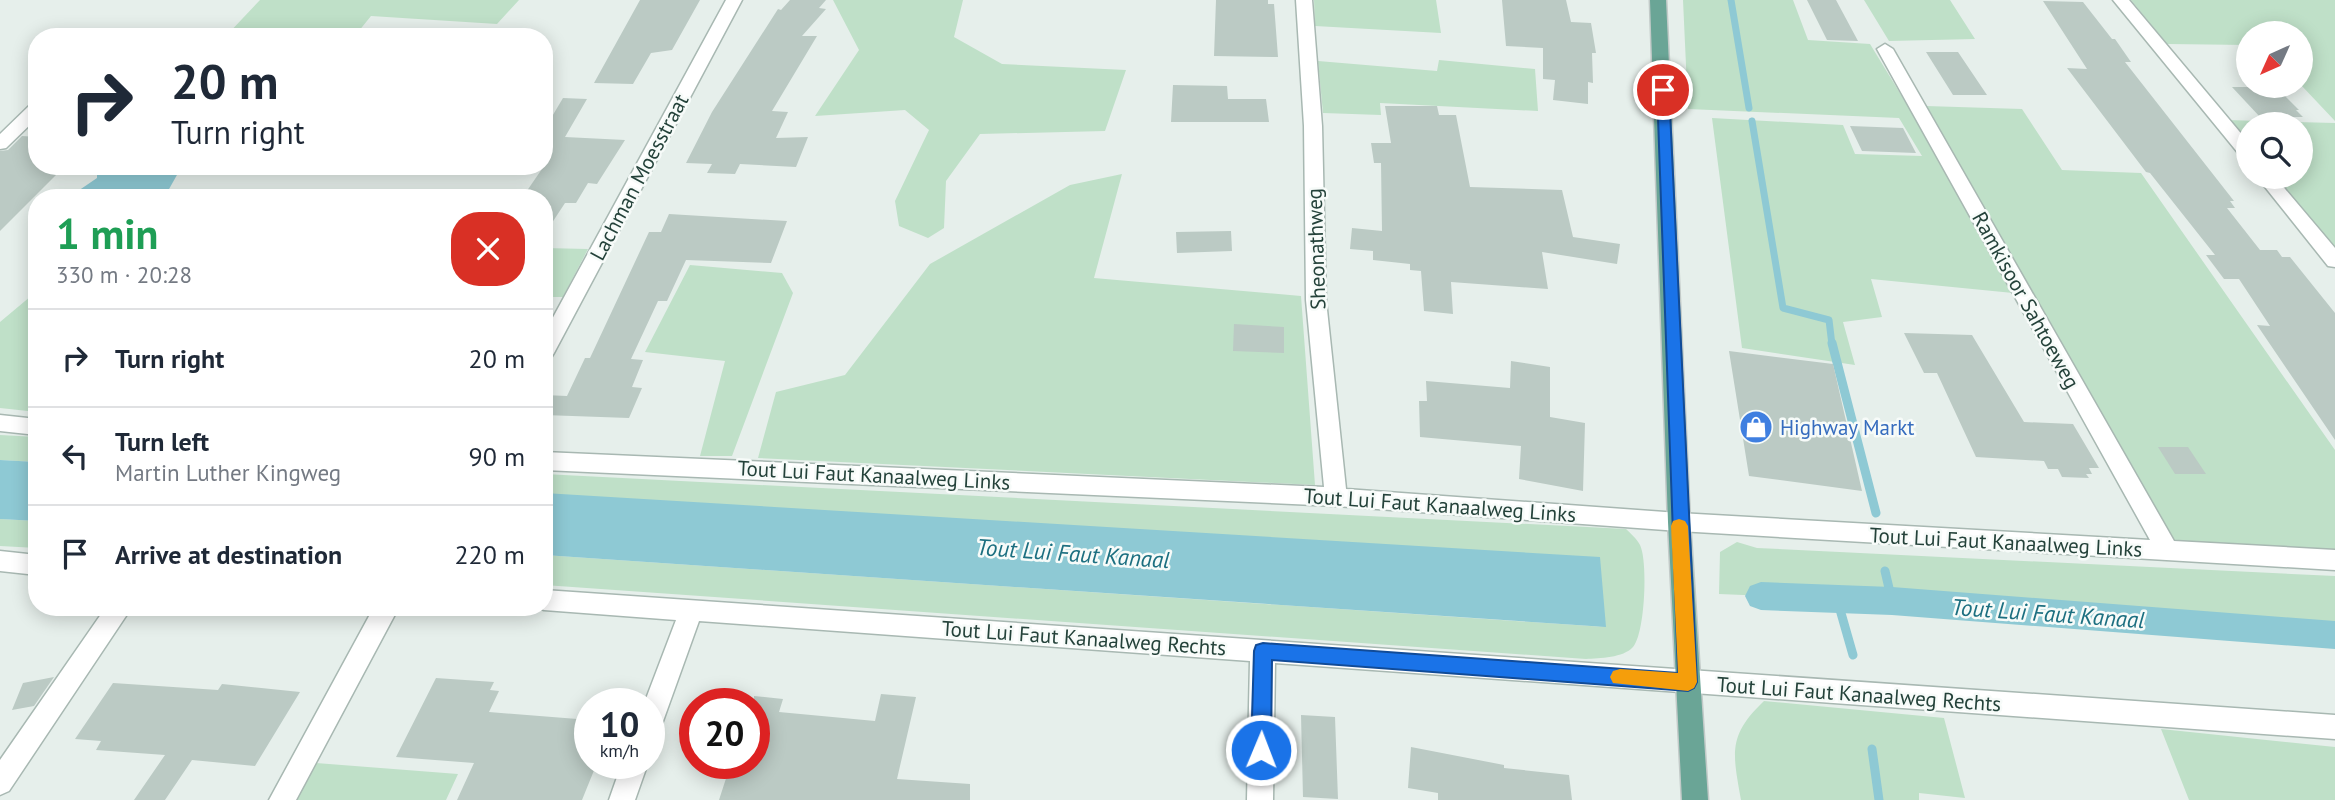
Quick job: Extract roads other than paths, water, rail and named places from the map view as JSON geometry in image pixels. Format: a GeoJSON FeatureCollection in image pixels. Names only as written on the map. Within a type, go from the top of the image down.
{"type":"FeatureCollection","features":[{"type":"Feature","properties":{"kind":"main road"},"geometry":{"type":"LineString","coordinates":[[1658,0],[1679,522],[1695,800]]}},
{"type":"Feature","properties":{"kind":"street","name":"Lachman Moesstraat"},"geometry":{"type":"LineString","coordinates":[[553,336],[734,0]]}},
{"type":"Feature","properties":{"kind":"street","name":"Sheonathweg"},"geometry":{"type":"LineString","coordinates":[[1304,0],[1312,126],[1316,300],[1336,497]]}},
{"type":"Feature","properties":{"kind":"street"},"geometry":{"type":"LineString","coordinates":[[2121,0],[2236,139]]}},
{"type":"Feature","properties":{"kind":"street","name":"Ramkisoor Sahtoeweg"},"geometry":{"type":"LineString","coordinates":[[1885,49],[2168,551]]}},
{"type":"Feature","properties":{"kind":"street"},"geometry":{"type":"LineString","coordinates":[[0,144],[28,117]]}},
{"type":"Feature","properties":{"kind":"street"},"geometry":{"type":"LineString","coordinates":[[2276,189],[2335,261]]}},
{"type":"Feature","properties":{"kind":"street"},"geometry":{"type":"LineString","coordinates":[[0,423],[28,426]]}},
{"type":"Feature","properties":{"kind":"street","name":"Tout Lui Faut Kanaalweg Links"},"geometry":{"type":"LineString","coordinates":[[553,461],[1336,497],[1679,522],[2335,560]]}},
{"type":"Feature","properties":{"kind":"street"},"geometry":{"type":"LineString","coordinates":[[0,561],[28,564]]}},
{"type":"Feature","properties":{"kind":"street","name":"Tout Lui Faut Kanaalweg Rechts"},"geometry":{"type":"LineString","coordinates":[[553,601],[2335,727]]}},
{"type":"Feature","properties":{"kind":"street"},"geometry":{"type":"LineString","coordinates":[[662,688],[691,611]]}},
{"type":"Feature","properties":{"kind":"street"},"geometry":{"type":"LineString","coordinates":[[0,782],[114,616]]}},
{"type":"Feature","properties":{"kind":"street"},"geometry":{"type":"LineString","coordinates":[[282,800],[382,616]]}},
{"type":"Feature","properties":{"kind":"street"},"geometry":{"type":"LineString","coordinates":[[1260,800],[1263,651]]}},
{"type":"Feature","properties":{"kind":"street"},"geometry":{"type":"LineString","coordinates":[[622,800],[629,779]]}},
{"type":"Feature","properties":{"kind":"water"},"geometry":{"type":"Polygon","coordinates":[[[97,175],[177,175],[169,189],[81,189],[97,178],[97,175]]]}},
{"type":"Feature","properties":{"kind":"water"},"geometry":{"type":"Polygon","coordinates":[[[0,460],[28,462],[28,521],[0,519],[0,460]]]}},
{"type":"Feature","properties":{"kind":"water"},"geometry":{"type":"Polygon","coordinates":[[[553,494],[1600,557],[1606,627],[553,556],[553,494]]]}},
{"type":"Feature","properties":{"kind":"waterway"},"geometry":{"type":"LineString","coordinates":[[1731,0],[1749,108]]}},
{"type":"Feature","properties":{"kind":"waterway"},"geometry":{"type":"LineString","coordinates":[[1752,121],[1783,308],[1829,320],[1832,345]]}},
{"type":"Feature","properties":{"kind":"waterway"},"geometry":{"type":"LineString","coordinates":[[1832,343],[1876,513]]}},
{"type":"Feature","properties":{"kind":"waterway"},"geometry":{"type":"LineString","coordinates":[[1885,571],[1892,601]]}},
{"type":"Feature","properties":{"kind":"waterway","name":"Tout Lui Faut Kanaal"},"geometry":{"type":"LineString","coordinates":[[1761,596],[1892,601],[2335,635]]}},
{"type":"Feature","properties":{"kind":"waterway"},"geometry":{"type":"LineString","coordinates":[[1837,599],[1853,655]]}},
{"type":"Feature","properties":{"kind":"waterway"},"geometry":{"type":"LineString","coordinates":[[1872,749],[1879,800]]}},
{"type":"Feature","properties":{"kind":"place","name":"Highway Markt"},"geometry":{"type":"Point","coordinates":[1756,427]}}]}
